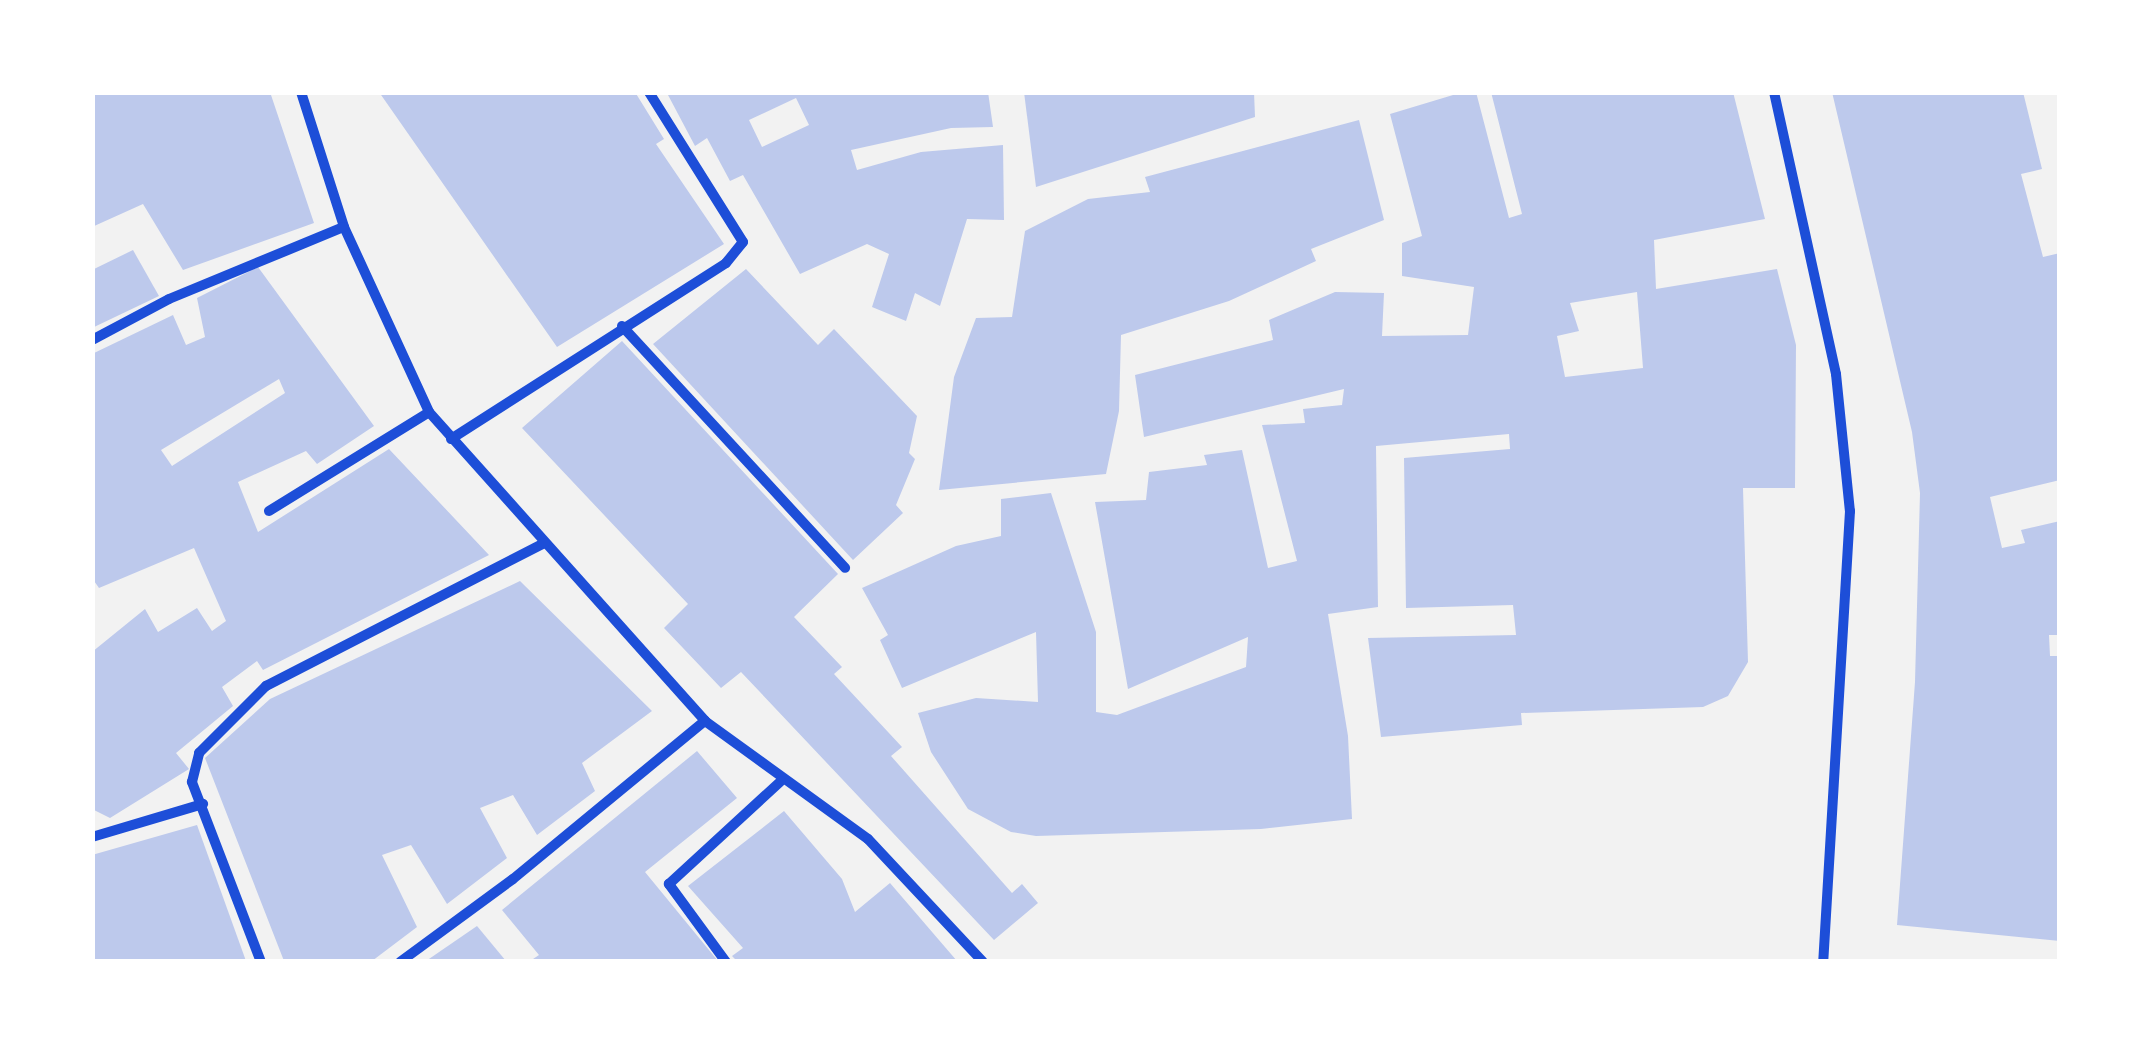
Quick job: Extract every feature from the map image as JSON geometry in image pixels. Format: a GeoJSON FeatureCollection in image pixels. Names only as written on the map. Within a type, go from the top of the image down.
{"type":"FeatureCollection","features":[{"type":"Feature","properties":{"kind":"street"},"geometry":{"type":"LineString","coordinates":[[301,92],[344,227],[429,412],[705,721],[781,781],[868,839],[983,962]]}},
{"type":"Feature","properties":{"kind":"street"},"geometry":{"type":"LineString","coordinates":[[451,439],[726,263],[742,242],[650,92]]}},
{"type":"Feature","properties":{"kind":"street"},"geometry":{"type":"LineString","coordinates":[[1774,92],[1836,374],[1850,510],[1823,962]]}},
{"type":"Feature","properties":{"kind":"street"},"geometry":{"type":"LineString","coordinates":[[92,340],[169,298],[344,227]]}},
{"type":"Feature","properties":{"kind":"street"},"geometry":{"type":"LineString","coordinates":[[622,326],[845,568]]}},
{"type":"Feature","properties":{"kind":"street"},"geometry":{"type":"LineString","coordinates":[[269,511],[429,412]]}},
{"type":"Feature","properties":{"kind":"street"},"geometry":{"type":"LineString","coordinates":[[261,962],[192,782],[199,753],[266,686],[544,543]]}},
{"type":"Feature","properties":{"kind":"street"},"geometry":{"type":"LineString","coordinates":[[406,960],[514,878],[705,721]]}},
{"type":"Feature","properties":{"kind":"street"},"geometry":{"type":"LineString","coordinates":[[726,962],[669,884],[781,781]]}},
{"type":"Feature","properties":{"kind":"street"},"geometry":{"type":"LineString","coordinates":[[92,837],[203,804]]}},
{"type":"Feature","properties":{"kind":"building"},"geometry":{"type":"Polygon","coordinates":[[[92,92],[270,92],[314,223],[183,270],[143,204],[92,227],[92,92]]]}},
{"type":"Feature","properties":{"kind":"building"},"geometry":{"type":"Polygon","coordinates":[[[379,92],[635,92],[664,139],[656,144],[724,244],[557,347],[379,92]]]}},
{"type":"Feature","properties":{"kind":"building"},"geometry":{"type":"Polygon","coordinates":[[[988,92],[993,127],[951,128],[851,150],[857,170],[921,152],[1003,145],[1004,220],[967,219],[940,306],[915,293],[906,321],[872,307],[889,254],[867,244],[800,274],[743,175],[730,181],[707,138],[695,146],[668,95],[988,92]],[[796,98],[749,120],[762,147],[809,125],[796,98]]]}},
{"type":"Feature","properties":{"kind":"building"},"geometry":{"type":"Polygon","coordinates":[[[1024,92],[1254,92],[1255,117],[1036,187],[1024,92]]]}},
{"type":"Feature","properties":{"kind":"building"},"geometry":{"type":"Polygon","coordinates":[[[1463,92],[1476,92],[1509,218],[1522,214],[1491,92],[1733,92],[1765,219],[1654,240],[1656,289],[1777,269],[1796,345],[1795,488],[1743,488],[1748,662],[1728,696],[1703,707],[1521,713],[1522,725],[1381,737],[1368,638],[1516,635],[1513,605],[1406,608],[1404,458],[1510,449],[1509,434],[1376,446],[1378,607],[1328,614],[1348,736],[1352,819],[1261,829],[1036,836],[1011,832],[968,809],[931,752],[918,713],[976,698],[1038,702],[1036,632],[902,688],[880,640],[888,635],[862,588],[956,546],[1001,536],[1001,499],[1051,493],[1096,632],[1096,712],[1117,715],[1246,667],[1248,637],[1128,689],[1095,502],[1146,500],[1149,472],[1207,465],[1204,455],[1242,450],[1268,568],[1297,561],[1262,425],[1305,423],[1303,409],[1342,405],[1344,389],[1144,437],[1135,375],[1273,340],[1269,320],[1335,292],[1384,293],[1382,336],[1468,335],[1474,287],[1402,276],[1402,243],[1422,236],[1390,114],[1463,92]],[[1637,292],[1570,303],[1579,331],[1557,336],[1565,377],[1643,368],[1637,292]]]}},
{"type":"Feature","properties":{"kind":"building"},"geometry":{"type":"Polygon","coordinates":[[[1832,92],[2023,92],[2042,169],[2021,174],[2043,257],[2060,253],[2060,480],[1990,497],[2002,548],[2025,543],[2021,530],[2060,521],[2060,635],[2049,635],[2050,656],[2060,656],[2060,941],[1897,925],[1915,682],[1920,493],[1912,432],[1832,92]]]}},
{"type":"Feature","properties":{"kind":"building"},"geometry":{"type":"Polygon","coordinates":[[[1359,120],[1384,220],[1311,249],[1316,261],[1229,301],[1121,335],[1119,411],[1106,474],[939,490],[954,377],[976,318],[1012,317],[1025,231],[1088,199],[1150,192],[1145,177],[1359,120]]]}},
{"type":"Feature","properties":{"kind":"building"},"geometry":{"type":"Polygon","coordinates":[[[133,250],[159,296],[92,328],[92,270],[133,250]]]}},
{"type":"Feature","properties":{"kind":"building"},"geometry":{"type":"Polygon","coordinates":[[[258,267],[374,426],[317,464],[306,451],[238,482],[258,532],[389,449],[489,555],[263,670],[257,661],[222,687],[233,706],[176,753],[189,769],[110,818],[92,809],[92,652],[145,609],[158,632],[197,608],[212,631],[226,621],[194,548],[99,588],[92,578],[92,354],[173,315],[186,345],[205,337],[197,298],[258,267]],[[279,379],[161,450],[172,466],[285,393],[279,379]]]}},
{"type":"Feature","properties":{"kind":"building"},"geometry":{"type":"Polygon","coordinates":[[[746,269],[818,345],[834,329],[917,416],[909,453],[915,459],[896,505],[903,513],[853,560],[653,344],[746,269]]]}},
{"type":"Feature","properties":{"kind":"building"},"geometry":{"type":"Polygon","coordinates":[[[622,341],[838,574],[794,617],[842,667],[834,674],[902,747],[891,756],[1012,893],[1022,884],[1038,903],[994,940],[741,672],[721,688],[664,628],[688,604],[522,428],[622,341]]]}},
{"type":"Feature","properties":{"kind":"building"},"geometry":{"type":"Polygon","coordinates":[[[520,581],[652,711],[582,763],[595,791],[537,835],[513,795],[480,808],[507,858],[447,904],[411,845],[382,855],[417,927],[372,961],[284,961],[205,758],[270,699],[520,581]]]}},
{"type":"Feature","properties":{"kind":"building"},"geometry":{"type":"Polygon","coordinates":[[[697,751],[737,798],[645,872],[718,961],[530,961],[539,955],[502,910],[697,751]]]}},
{"type":"Feature","properties":{"kind":"building"},"geometry":{"type":"Polygon","coordinates":[[[784,811],[842,879],[855,912],[890,883],[957,961],[737,961],[732,956],[743,948],[688,886],[784,811]]]}},
{"type":"Feature","properties":{"kind":"building"},"geometry":{"type":"Polygon","coordinates":[[[197,825],[246,961],[92,961],[92,855],[197,825]]]}},
{"type":"Feature","properties":{"kind":"building"},"geometry":{"type":"Polygon","coordinates":[[[477,926],[506,961],[426,961],[477,926]]]}}]}
